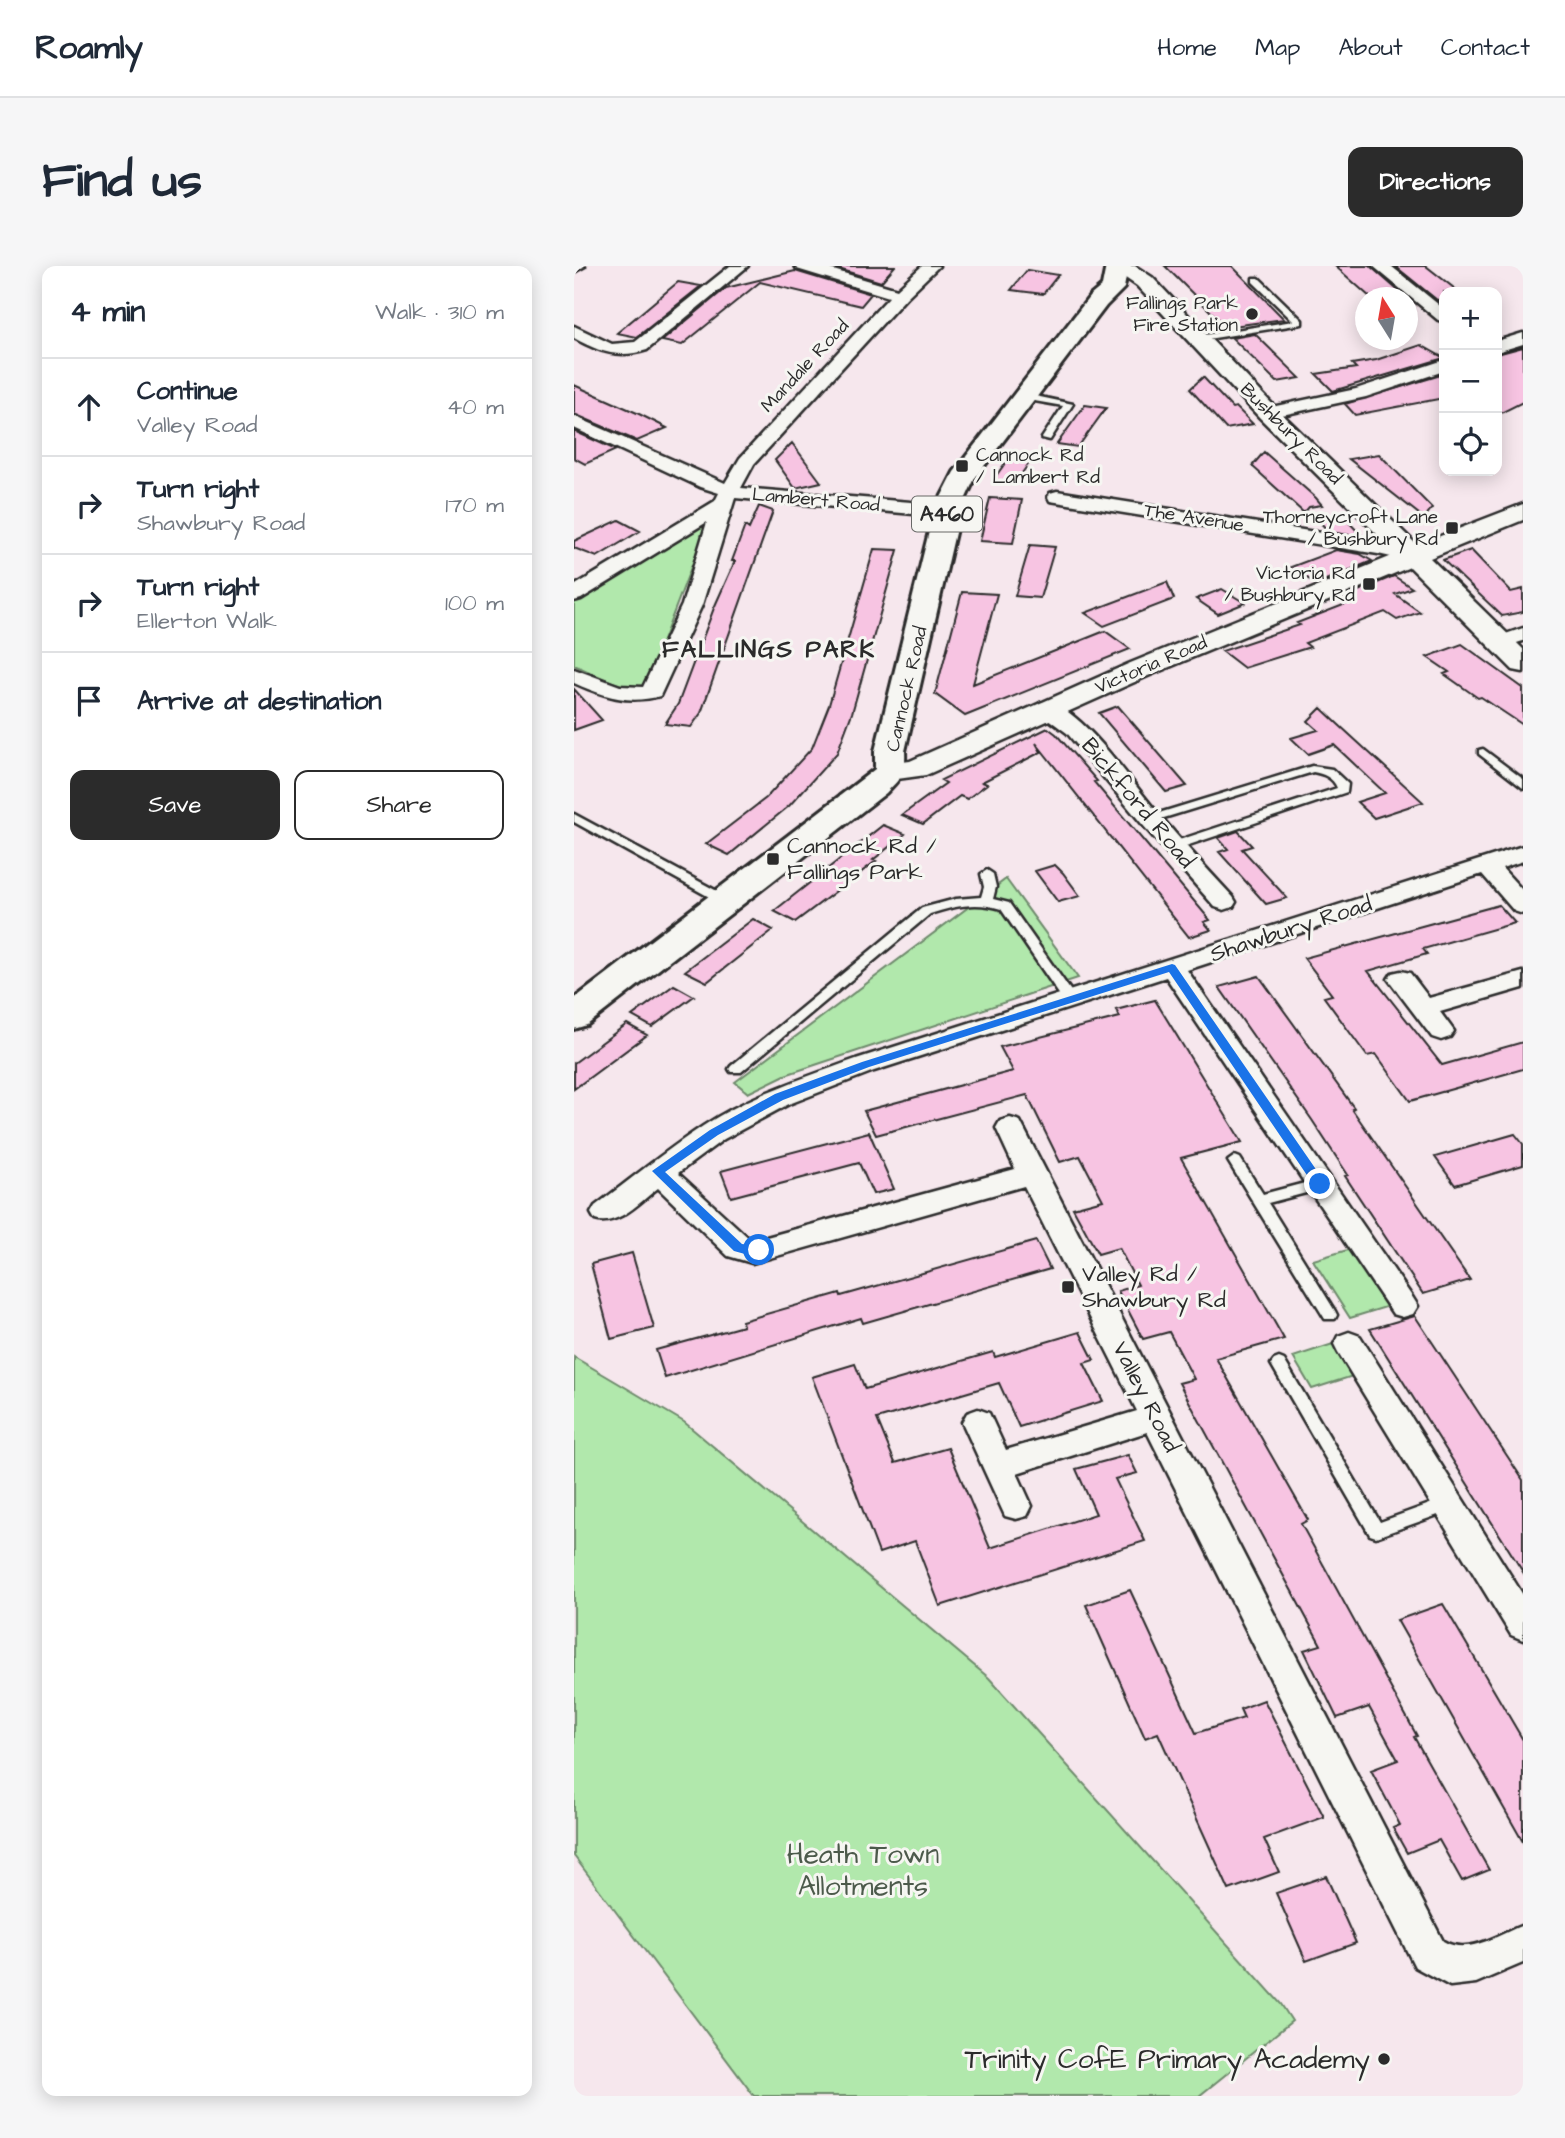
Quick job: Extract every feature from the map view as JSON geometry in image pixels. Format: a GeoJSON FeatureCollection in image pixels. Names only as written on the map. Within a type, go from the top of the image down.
{"type":"FeatureCollection","features":[{"type":"Feature","properties":{"kind":"highway","name":"Cannock Road"},"geometry":{"type":"LineString","coordinates":[[574,1017],[875,786],[890,771],[890,751],[947,511],[962,477],[1026,397],[1108,275]]}},
{"type":"Feature","properties":{"kind":"street"},"geometry":{"type":"LineString","coordinates":[[574,331],[607,350],[631,351],[641,346],[740,266]]}},
{"type":"Feature","properties":{"kind":"street"},"geometry":{"type":"LineString","coordinates":[[803,266],[900,295]]}},
{"type":"Feature","properties":{"kind":"street","name":"Mandale Road"},"geometry":{"type":"LineString","coordinates":[[726,498],[746,462],[773,431],[900,295],[931,266]]}},
{"type":"Feature","properties":{"kind":"street"},"geometry":{"type":"LineString","coordinates":[[1381,266],[1439,313]]}},
{"type":"Feature","properties":{"kind":"street","name":"Bushbury Road"},"geometry":{"type":"LineString","coordinates":[[1108,275],[1133,286],[1151,290],[1268,413],[1413,556],[1512,638],[1523,664]]}},
{"type":"Feature","properties":{"kind":"street"},"geometry":{"type":"LineString","coordinates":[[1502,345],[1523,338]]}},
{"type":"Feature","properties":{"kind":"street"},"geometry":{"type":"LineString","coordinates":[[1268,413],[1360,393],[1439,367]]}},
{"type":"Feature","properties":{"kind":"street","name":"Lambert Road"},"geometry":{"type":"LineString","coordinates":[[574,421],[707,483],[726,498],[765,498],[947,511]]}},
{"type":"Feature","properties":{"kind":"street","name":"The Avenue"},"geometry":{"type":"LineString","coordinates":[[1057,497],[1378,548],[1413,556]]}},
{"type":"Feature","properties":{"kind":"street"},"geometry":{"type":"LineString","coordinates":[[574,595],[726,498]]}},
{"type":"Feature","properties":{"kind":"street"},"geometry":{"type":"LineString","coordinates":[[574,675],[625,695],[652,691],[692,605],[726,498]]}},
{"type":"Feature","properties":{"kind":"street","name":"Victoria Road"},"geometry":{"type":"LineString","coordinates":[[890,771],[916,769],[1048,708],[1523,511]]}},
{"type":"Feature","properties":{"kind":"street"},"geometry":{"type":"LineString","coordinates":[[574,570],[597,580]]}},
{"type":"Feature","properties":{"kind":"street","name":"Bickford Road"},"geometry":{"type":"LineString","coordinates":[[1048,708],[1075,729],[1224,902]]}},
{"type":"Feature","properties":{"kind":"street","name":"Shawbury Road"},"geometry":{"type":"LineString","coordinates":[[606,1213],[658,1171],[714,1132],[779,1097],[865,1065],[1523,853]]}},
{"type":"Feature","properties":{"kind":"street"},"geometry":{"type":"LineString","coordinates":[[1487,865],[1523,906]]}},
{"type":"Feature","properties":{"kind":"street"},"geometry":{"type":"LineString","coordinates":[[1172,967],[1403,1306]]}},
{"type":"Feature","properties":{"kind":"street"},"geometry":{"type":"LineString","coordinates":[[1401,979],[1441,1031]]}},
{"type":"Feature","properties":{"kind":"street"},"geometry":{"type":"LineString","coordinates":[[1424,1007],[1523,980]]}},
{"type":"Feature","properties":{"kind":"street","name":"Valley Road"},"geometry":{"type":"LineString","coordinates":[[1010,1128],[1429,1954],[1450,1967],[1476,1964],[1523,1944]]}},
{"type":"Feature","properties":{"kind":"street"},"geometry":{"type":"LineString","coordinates":[[658,1171],[738,1248],[752,1252],[1032,1174]]}},
{"type":"Feature","properties":{"kind":"street"},"geometry":{"type":"LineString","coordinates":[[1349,1344],[1523,1625]]}},
{"type":"Feature","properties":{"kind":"street"},"geometry":{"type":"LineString","coordinates":[[999,1465],[1157,1418]]}},
{"type":"Feature","properties":{"kind":"street"},"geometry":{"type":"LineString","coordinates":[[978,1422],[1016,1506]]}},
{"type":"Feature","properties":{"kind":"lane"},"geometry":{"type":"LineString","coordinates":[[1198,339],[1298,322],[1256,280]]}},
{"type":"Feature","properties":{"kind":"lane"},"geometry":{"type":"LineString","coordinates":[[1026,397],[1069,404],[1047,438]]}},
{"type":"Feature","properties":{"kind":"lane"},"geometry":{"type":"LineString","coordinates":[[1483,752],[1523,785]]}},
{"type":"Feature","properties":{"kind":"lane"},"geometry":{"type":"LineString","coordinates":[[1150,819],[1312,769],[1328,771],[1342,784],[1343,790],[1174,846]]}},
{"type":"Feature","properties":{"kind":"lane"},"geometry":{"type":"LineString","coordinates":[[577,823],[726,901]]}},
{"type":"Feature","properties":{"kind":"lane"},"geometry":{"type":"LineString","coordinates":[[987,874],[990,887],[987,899]]}},
{"type":"Feature","properties":{"kind":"lane"},"geometry":{"type":"LineString","coordinates":[[736,1069],[926,911],[951,903],[987,899],[1004,906],[1070,1000]]}},
{"type":"Feature","properties":{"kind":"lane"},"geometry":{"type":"LineString","coordinates":[[1235,1161],[1330,1315]]}},
{"type":"Feature","properties":{"kind":"lane"},"geometry":{"type":"LineString","coordinates":[[1260,1200],[1320,1184]]}},
{"type":"Feature","properties":{"kind":"lane"},"geometry":{"type":"LineString","coordinates":[[1279,1364],[1377,1530],[1449,1504]]}},
{"type":"Feature","properties":{"kind":"green space"},"geometry":{"type":"Polygon","coordinates":[[[706,523],[646,685],[637,687],[619,684],[574,665],[574,602],[699,524],[706,523]]]}},
{"type":"Feature","properties":{"kind":"green space"},"geometry":{"type":"Polygon","coordinates":[[[1006,879],[1078,978],[785,1075],[748,1093],[735,1082],[1006,879]]]}},
{"type":"Feature","properties":{"kind":"green space"},"geometry":{"type":"Polygon","coordinates":[[[1351,1249],[1389,1306],[1350,1318],[1313,1260],[1351,1249]]]}},
{"type":"Feature","properties":{"kind":"green space"},"geometry":{"type":"Polygon","coordinates":[[[1333,1344],[1353,1376],[1312,1389],[1293,1357],[1333,1344]]]}},
{"type":"Feature","properties":{"kind":"green space","name":"Heath Town Allotments"},"geometry":{"type":"Polygon","coordinates":[[[574,1357],[684,1422],[989,1678],[1281,2004],[1292,2021],[1199,2096],[754,2096],[574,1856],[574,1357]]]}},
{"type":"Feature","properties":{"kind":"building"},"geometry":{"type":"Polygon","coordinates":[[[829,266],[895,266],[881,282],[829,266]]]}},
{"type":"Feature","properties":{"kind":"building"},"geometry":{"type":"Polygon","coordinates":[[[1165,266],[1232,266],[1284,319],[1226,327],[1165,266]]]}},
{"type":"Feature","properties":{"kind":"building"},"geometry":{"type":"Polygon","coordinates":[[[1335,266],[1370,266],[1394,287],[1359,287],[1335,266]]]}},
{"type":"Feature","properties":{"kind":"building"},"geometry":{"type":"Polygon","coordinates":[[[1395,266],[1426,266],[1453,287],[1439,287],[1437,300],[1395,266]]]}},
{"type":"Feature","properties":{"kind":"building"},"geometry":{"type":"Polygon","coordinates":[[[1027,270],[1058,275],[1043,294],[1011,290],[1027,270]]]}},
{"type":"Feature","properties":{"kind":"building"},"geometry":{"type":"Polygon","coordinates":[[[795,271],[871,294],[861,306],[760,282],[682,345],[662,341],[726,288],[795,271]]]}},
{"type":"Feature","properties":{"kind":"building"},"geometry":{"type":"Polygon","coordinates":[[[678,282],[701,286],[637,337],[617,333],[678,282]]]}},
{"type":"Feature","properties":{"kind":"building"},"geometry":{"type":"Polygon","coordinates":[[[1255,334],[1300,378],[1277,382],[1232,338],[1255,334]]]}},
{"type":"Feature","properties":{"kind":"building"},"geometry":{"type":"Polygon","coordinates":[[[1421,345],[1439,355],[1439,359],[1333,391],[1316,374],[1356,368],[1352,364],[1376,360],[1406,350],[1418,350],[1421,345]]]}},
{"type":"Feature","properties":{"kind":"building"},"geometry":{"type":"Polygon","coordinates":[[[1523,347],[1523,402],[1502,412],[1502,353],[1523,347]]]}},
{"type":"Feature","properties":{"kind":"building"},"geometry":{"type":"Polygon","coordinates":[[[1439,376],[1439,399],[1355,415],[1345,404],[1439,376]]]}},
{"type":"Feature","properties":{"kind":"building"},"geometry":{"type":"Polygon","coordinates":[[[1203,377],[1232,408],[1236,407],[1253,424],[1226,429],[1190,389],[1203,377]]]}},
{"type":"Feature","properties":{"kind":"building"},"geometry":{"type":"Polygon","coordinates":[[[574,385],[667,428],[637,441],[574,414],[574,385]]]}},
{"type":"Feature","properties":{"kind":"building"},"geometry":{"type":"Polygon","coordinates":[[[1085,405],[1106,408],[1078,447],[1057,444],[1085,405]]]}},
{"type":"Feature","properties":{"kind":"building"},"geometry":{"type":"Polygon","coordinates":[[[574,431],[616,450],[585,464],[574,458],[574,431]]]}},
{"type":"Feature","properties":{"kind":"building"},"geometry":{"type":"Polygon","coordinates":[[[792,443],[821,482],[795,488],[775,460],[792,443]]]}},
{"type":"Feature","properties":{"kind":"building"},"geometry":{"type":"Polygon","coordinates":[[[1264,452],[1322,505],[1309,507],[1304,513],[1252,466],[1264,452]]]}},
{"type":"Feature","properties":{"kind":"building"},"geometry":{"type":"Polygon","coordinates":[[[1379,454],[1432,508],[1424,518],[1349,459],[1379,454]]]}},
{"type":"Feature","properties":{"kind":"building"},"geometry":{"type":"Polygon","coordinates":[[[1011,455],[1032,459],[1015,483],[993,480],[1011,455]]]}},
{"type":"Feature","properties":{"kind":"building"},"geometry":{"type":"Polygon","coordinates":[[[990,498],[1022,500],[1013,543],[980,541],[990,498]]]}},
{"type":"Feature","properties":{"kind":"building"},"geometry":{"type":"Polygon","coordinates":[[[759,506],[773,511],[701,713],[691,727],[665,724],[678,704],[714,608],[735,561],[732,561],[745,526],[749,529],[759,506]]]}},
{"type":"Feature","properties":{"kind":"building"},"geometry":{"type":"Polygon","coordinates":[[[1342,515],[1363,537],[1329,532],[1318,520],[1342,515]]]}},
{"type":"Feature","properties":{"kind":"building"},"geometry":{"type":"Polygon","coordinates":[[[619,520],[640,531],[597,557],[574,548],[574,541],[619,520]]]}},
{"type":"Feature","properties":{"kind":"building"},"geometry":{"type":"Polygon","coordinates":[[[1030,545],[1055,547],[1040,598],[1015,596],[1030,545]]]}},
{"type":"Feature","properties":{"kind":"building"},"geometry":{"type":"Polygon","coordinates":[[[874,549],[898,550],[852,713],[837,753],[789,806],[729,855],[706,844],[766,798],[812,748],[829,705],[874,549]]]}},
{"type":"Feature","properties":{"kind":"building"},"geometry":{"type":"Polygon","coordinates":[[[1336,550],[1360,554],[1372,561],[1316,584],[1291,567],[1336,550]]]}},
{"type":"Feature","properties":{"kind":"building"},"geometry":{"type":"Polygon","coordinates":[[[1471,550],[1511,592],[1523,589],[1523,612],[1502,616],[1443,560],[1471,550]]]}},
{"type":"Feature","properties":{"kind":"building"},"geometry":{"type":"Polygon","coordinates":[[[1394,576],[1412,588],[1395,594],[1420,612],[1397,620],[1385,612],[1305,643],[1310,647],[1244,668],[1222,651],[1300,625],[1297,623],[1346,604],[1339,599],[1394,576]]]}},
{"type":"Feature","properties":{"kind":"building"},"geometry":{"type":"Polygon","coordinates":[[[1167,582],[1174,599],[1104,626],[1085,613],[1167,582]]]}},
{"type":"Feature","properties":{"kind":"building"},"geometry":{"type":"Polygon","coordinates":[[[1222,589],[1245,603],[1218,614],[1196,599],[1222,589]]]}},
{"type":"Feature","properties":{"kind":"building"},"geometry":{"type":"Polygon","coordinates":[[[962,592],[997,594],[973,684],[1105,631],[1130,649],[965,716],[935,694],[962,592]]]}},
{"type":"Feature","properties":{"kind":"building"},"geometry":{"type":"Polygon","coordinates":[[[1462,644],[1523,688],[1523,725],[1444,674],[1449,672],[1427,657],[1462,644]]]}},
{"type":"Feature","properties":{"kind":"building"},"geometry":{"type":"Polygon","coordinates":[[[574,689],[602,720],[574,730],[574,689]]]}},
{"type":"Feature","properties":{"kind":"building"},"geometry":{"type":"Polygon","coordinates":[[[1118,706],[1187,786],[1166,792],[1099,713],[1118,706]]]}},
{"type":"Feature","properties":{"kind":"building"},"geometry":{"type":"Polygon","coordinates":[[[1321,708],[1423,802],[1374,818],[1357,802],[1385,793],[1334,745],[1308,754],[1291,738],[1318,730],[1308,721],[1321,708]]]}},
{"type":"Feature","properties":{"kind":"building"},"geometry":{"type":"Polygon","coordinates":[[[1048,728],[1097,781],[1094,782],[1210,920],[1204,922],[1211,930],[1189,937],[1036,743],[1041,752],[982,782],[987,784],[967,799],[960,796],[923,824],[902,815],[946,783],[941,780],[1048,728]]]}},
{"type":"Feature","properties":{"kind":"building"},"geometry":{"type":"Polygon","coordinates":[[[883,825],[905,834],[873,860],[876,861],[795,922],[774,911],[883,825]]]}},
{"type":"Feature","properties":{"kind":"building"},"geometry":{"type":"Polygon","coordinates":[[[1238,831],[1252,846],[1242,849],[1287,898],[1266,904],[1219,852],[1228,849],[1218,838],[1238,831]]]}},
{"type":"Feature","properties":{"kind":"building"},"geometry":{"type":"Polygon","coordinates":[[[1055,865],[1080,896],[1058,902],[1035,871],[1055,865]]]}},
{"type":"Feature","properties":{"kind":"building"},"geometry":{"type":"Polygon","coordinates":[[[1499,905],[1515,923],[1423,949],[1427,954],[1368,971],[1442,1065],[1523,1042],[1523,1069],[1410,1101],[1376,1054],[1367,1056],[1324,997],[1332,995],[1304,958],[1499,905]]]}},
{"type":"Feature","properties":{"kind":"building"},"geometry":{"type":"Polygon","coordinates":[[[753,919],[773,930],[707,982],[685,971],[753,919]]]}},
{"type":"Feature","properties":{"kind":"building"},"geometry":{"type":"Polygon","coordinates":[[[1259,976],[1354,1108],[1352,1109],[1470,1280],[1423,1294],[1345,1176],[1348,1175],[1312,1120],[1219,987],[1259,976]]]}},
{"type":"Feature","properties":{"kind":"building"},"geometry":{"type":"Polygon","coordinates":[[[674,985],[694,996],[652,1027],[632,1016],[674,985]]]}},
{"type":"Feature","properties":{"kind":"building"},"geometry":{"type":"Polygon","coordinates":[[[1155,1000],[1242,1142],[1181,1158],[1284,1339],[1216,1358],[1308,1520],[1301,1524],[1417,1736],[1414,1737],[1489,1870],[1462,1881],[1439,1840],[1407,1853],[1393,1828],[1400,1825],[1371,1770],[1398,1760],[1369,1707],[1337,1718],[1304,1650],[1321,1645],[1179,1383],[1194,1379],[1169,1332],[1143,1339],[1118,1291],[1138,1285],[1119,1248],[1098,1254],[1073,1208],[1103,1200],[1080,1156],[1060,1162],[1027,1095],[876,1135],[864,1111],[1013,1071],[1000,1047],[1120,1017],[1116,1010],[1155,1000]]]}},
{"type":"Feature","properties":{"kind":"building"},"geometry":{"type":"Polygon","coordinates":[[[627,1024],[647,1035],[574,1089],[574,1063],[627,1024]]]}},
{"type":"Feature","properties":{"kind":"building"},"geometry":{"type":"Polygon","coordinates":[[[869,1132],[894,1189],[873,1194],[859,1163],[731,1197],[721,1171],[869,1132]]]}},
{"type":"Feature","properties":{"kind":"building"},"geometry":{"type":"Polygon","coordinates":[[[1515,1134],[1523,1144],[1523,1165],[1455,1185],[1435,1157],[1515,1134]]]}},
{"type":"Feature","properties":{"kind":"building"},"geometry":{"type":"Polygon","coordinates":[[[1036,1241],[1050,1269],[863,1323],[861,1318],[665,1378],[656,1350],[743,1326],[742,1321],[1036,1241]]]}},
{"type":"Feature","properties":{"kind":"building"},"geometry":{"type":"Polygon","coordinates":[[[632,1253],[654,1328],[611,1339],[591,1264],[632,1253]]]}},
{"type":"Feature","properties":{"kind":"building"},"geometry":{"type":"Polygon","coordinates":[[[1415,1316],[1523,1480],[1523,1572],[1370,1329],[1415,1316]]]}},
{"type":"Feature","properties":{"kind":"building"},"geometry":{"type":"Polygon","coordinates":[[[1080,1332],[1094,1360],[1084,1363],[1103,1401],[1019,1427],[999,1383],[877,1419],[895,1463],[948,1448],[990,1548],[1096,1514],[1076,1469],[1128,1455],[1137,1473],[1115,1479],[1145,1541],[940,1606],[915,1541],[879,1553],[812,1377],[855,1364],[865,1389],[993,1352],[995,1357],[1080,1332]]]}},
{"type":"Feature","properties":{"kind":"building"},"geometry":{"type":"Polygon","coordinates":[[[1130,1590],[1196,1733],[1244,1718],[1240,1709],[1264,1700],[1324,1817],[1264,1839],[1279,1872],[1229,1890],[1158,1733],[1145,1738],[1086,1605],[1130,1590]]]}},
{"type":"Feature","properties":{"kind":"building"},"geometry":{"type":"Polygon","coordinates":[[[1443,1604],[1523,1740],[1523,1842],[1397,1620],[1443,1604]]]}},
{"type":"Feature","properties":{"kind":"building"},"geometry":{"type":"Polygon","coordinates":[[[1326,1876],[1356,1943],[1306,1961],[1276,1893],[1326,1876]]]}},
{"type":"Feature","properties":{"kind":"place","name":"Fallings Park Fire Station"},"geometry":{"type":"Point","coordinates":[1252,314]}},
{"type":"Feature","properties":{"kind":"place","name":"Cannock Rd / Lambert Rd"},"geometry":{"type":"Point","coordinates":[962,466]}},
{"type":"Feature","properties":{"kind":"place","name":"Thorneycroft Lane / Bushbury Rd"},"geometry":{"type":"Point","coordinates":[1452,528]}},
{"type":"Feature","properties":{"kind":"place","name":"Victoria Rd / Bushbury Rd"},"geometry":{"type":"Point","coordinates":[1369,584]}},
{"type":"Feature","properties":{"kind":"place","name":"Cannock Rd / Fallings Park"},"geometry":{"type":"Point","coordinates":[773,859]}},
{"type":"Feature","properties":{"kind":"place","name":"Valley Rd / Shawbury Rd"},"geometry":{"type":"Point","coordinates":[1068,1287]}},
{"type":"Feature","properties":{"kind":"place","name":"Trinity CofE Primary Academy"},"geometry":{"type":"Point","coordinates":[1384,2059]}},
{"type":"Feature","properties":{"kind":"district","name":"FALLINGS PARK"},"geometry":{"type":"Point","coordinates":[769,650]}},
{"type":"Feature","properties":{"kind":"route"},"geometry":{"type":"LineString","coordinates":[[759,1250],[752,1252],[738,1248],[658,1171],[714,1132],[779,1097],[865,1065],[1172,967],[1320,1184]]}}]}
